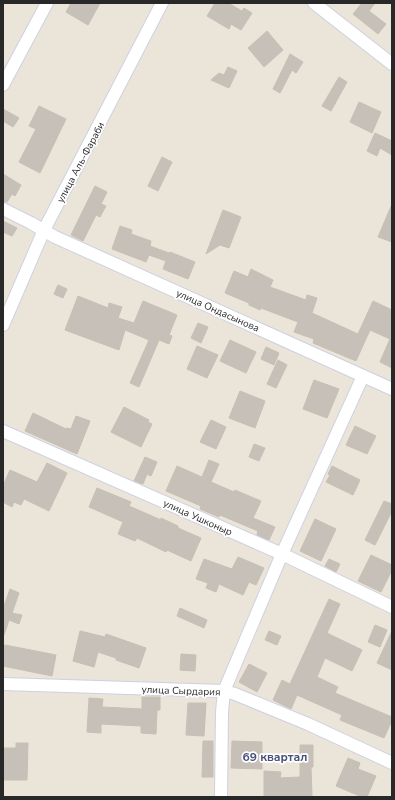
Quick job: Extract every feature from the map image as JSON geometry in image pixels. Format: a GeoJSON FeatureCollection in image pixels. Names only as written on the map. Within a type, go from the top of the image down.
{"type":"FeatureCollection","features":[{"type":"Feature","properties":{"kind":"street"},"geometry":{"type":"LineString","coordinates":[[3,85],[47,3]]}},
{"type":"Feature","properties":{"kind":"street","name":"улица Аль-Фараби"},"geometry":{"type":"LineString","coordinates":[[3,325],[44,230],[162,3]]}},
{"type":"Feature","properties":{"kind":"street"},"geometry":{"type":"LineString","coordinates":[[314,3],[392,64]]}},
{"type":"Feature","properties":{"kind":"street","name":"улица Ондасынова"},"geometry":{"type":"LineString","coordinates":[[3,209],[55,237],[392,389]]}},
{"type":"Feature","properties":{"kind":"street"},"geometry":{"type":"LineString","coordinates":[[221,797],[222,712],[224,692],[282,554],[363,376]]}},
{"type":"Feature","properties":{"kind":"street","name":"улица Ушконыр"},"geometry":{"type":"LineString","coordinates":[[3,431],[282,554],[392,607]]}},
{"type":"Feature","properties":{"kind":"street","name":"улица Сырдария"},"geometry":{"type":"LineString","coordinates":[[3,684],[224,692],[235,694],[308,724],[392,763]]}},
{"type":"Feature","properties":{"kind":"building"},"geometry":{"type":"Polygon","coordinates":[[[71,3],[100,3],[88,25],[66,12],[71,3]]]}},
{"type":"Feature","properties":{"kind":"building"},"geometry":{"type":"Polygon","coordinates":[[[215,3],[228,3],[242,11],[244,8],[252,13],[241,30],[231,24],[229,29],[207,16],[215,3]]]}},
{"type":"Feature","properties":{"kind":"building"},"geometry":{"type":"Polygon","coordinates":[[[362,3],[375,3],[369,11],[386,24],[378,34],[353,14],[362,3]]]}},
{"type":"Feature","properties":{"kind":"building"},"geometry":{"type":"Polygon","coordinates":[[[267,31],[283,50],[264,67],[248,48],[267,31]]]}},
{"type":"Feature","properties":{"kind":"building"},"geometry":{"type":"Polygon","coordinates":[[[290,54],[303,62],[296,73],[292,70],[280,93],[273,89],[290,54]]]}},
{"type":"Feature","properties":{"kind":"building"},"geometry":{"type":"Polygon","coordinates":[[[228,67],[237,71],[229,88],[211,80],[219,73],[224,75],[228,67]]]}},
{"type":"Feature","properties":{"kind":"building"},"geometry":{"type":"Polygon","coordinates":[[[339,77],[347,82],[331,111],[322,106],[339,77]]]}},
{"type":"Feature","properties":{"kind":"building"},"geometry":{"type":"Polygon","coordinates":[[[359,102],[381,112],[372,133],[350,122],[359,102]]]}},
{"type":"Feature","properties":{"kind":"building"},"geometry":{"type":"Polygon","coordinates":[[[39,106],[66,119],[40,173],[19,162],[36,129],[29,126],[39,106]]]}},
{"type":"Feature","properties":{"kind":"building"},"geometry":{"type":"Polygon","coordinates":[[[3,109],[19,118],[13,127],[3,121],[3,109]]]}},
{"type":"Feature","properties":{"kind":"building"},"geometry":{"type":"Polygon","coordinates":[[[375,133],[392,141],[392,155],[380,148],[377,156],[367,151],[375,133]]]}},
{"type":"Feature","properties":{"kind":"building"},"geometry":{"type":"Polygon","coordinates":[[[162,157],[172,162],[158,191],[148,186],[162,157]]]}},
{"type":"Feature","properties":{"kind":"building"},"geometry":{"type":"Polygon","coordinates":[[[3,174],[21,185],[15,196],[12,194],[7,202],[3,202],[3,174]]]}},
{"type":"Feature","properties":{"kind":"building"},"geometry":{"type":"Polygon","coordinates":[[[95,186],[107,192],[101,204],[106,206],[100,217],[96,215],[83,241],[71,235],[95,186]]]}},
{"type":"Feature","properties":{"kind":"building"},"geometry":{"type":"Polygon","coordinates":[[[392,204],[392,242],[378,237],[392,204]]]}},
{"type":"Feature","properties":{"kind":"building"},"geometry":{"type":"Polygon","coordinates":[[[223,210],[241,217],[229,248],[220,245],[206,254],[223,210]]]}},
{"type":"Feature","properties":{"kind":"building"},"geometry":{"type":"Polygon","coordinates":[[[3,221],[17,228],[12,236],[3,232],[3,221]]]}},
{"type":"Feature","properties":{"kind":"building"},"geometry":{"type":"Polygon","coordinates":[[[120,226],[132,230],[131,234],[151,241],[150,246],[195,262],[188,279],[163,269],[166,261],[149,255],[146,262],[112,249],[120,226]]]}},
{"type":"Feature","properties":{"kind":"building"},"geometry":{"type":"Polygon","coordinates":[[[251,269],[273,280],[270,287],[306,300],[307,295],[317,298],[312,313],[358,334],[373,301],[392,310],[392,368],[380,362],[390,339],[370,330],[356,361],[313,343],[314,339],[294,332],[298,322],[261,308],[260,310],[249,305],[249,303],[225,293],[234,271],[248,277],[251,269]]]}},
{"type":"Feature","properties":{"kind":"building"},"geometry":{"type":"Polygon","coordinates":[[[58,285],[67,289],[63,298],[54,294],[58,285]]]}},
{"type":"Feature","properties":{"kind":"building"},"geometry":{"type":"Polygon","coordinates":[[[78,296],[108,308],[109,303],[122,307],[118,318],[134,323],[143,301],[177,315],[169,335],[172,336],[169,344],[159,340],[139,387],[130,383],[149,340],[125,330],[119,350],[65,330],[78,296]]]}},
{"type":"Feature","properties":{"kind":"building"},"geometry":{"type":"Polygon","coordinates":[[[198,323],[208,327],[201,343],[191,338],[198,323]]]}},
{"type":"Feature","properties":{"kind":"building"},"geometry":{"type":"Polygon","coordinates":[[[230,340],[256,352],[246,373],[220,361],[230,340]]]}},
{"type":"Feature","properties":{"kind":"building"},"geometry":{"type":"Polygon","coordinates":[[[197,346],[218,355],[207,378],[187,369],[197,346]]]}},
{"type":"Feature","properties":{"kind":"building"},"geometry":{"type":"Polygon","coordinates":[[[266,347],[279,353],[274,365],[261,359],[266,347]]]}},
{"type":"Feature","properties":{"kind":"building"},"geometry":{"type":"Polygon","coordinates":[[[278,360],[287,365],[276,388],[267,384],[278,360]]]}},
{"type":"Feature","properties":{"kind":"building"},"geometry":{"type":"Polygon","coordinates":[[[314,380],[339,389],[327,418],[303,409],[314,380]]]}},
{"type":"Feature","properties":{"kind":"building"},"geometry":{"type":"Polygon","coordinates":[[[240,391],[265,401],[255,428],[229,418],[240,391]]]}},
{"type":"Feature","properties":{"kind":"building"},"geometry":{"type":"Polygon","coordinates":[[[124,407],[149,420],[148,422],[152,424],[141,447],[111,432],[124,407]]]}},
{"type":"Feature","properties":{"kind":"building"},"geometry":{"type":"Polygon","coordinates":[[[33,413],[66,429],[71,429],[76,416],[90,421],[77,454],[25,431],[33,413]]]}},
{"type":"Feature","properties":{"kind":"building"},"geometry":{"type":"Polygon","coordinates":[[[211,420],[226,427],[216,449],[200,442],[211,420]]]}},
{"type":"Feature","properties":{"kind":"building"},"geometry":{"type":"Polygon","coordinates":[[[355,426],[376,436],[367,454],[346,445],[355,426]]]}},
{"type":"Feature","properties":{"kind":"building"},"geometry":{"type":"Polygon","coordinates":[[[254,444],[265,448],[259,461],[249,457],[254,444]]]}},
{"type":"Feature","properties":{"kind":"building"},"geometry":{"type":"Polygon","coordinates":[[[145,457],[157,462],[151,476],[147,474],[143,484],[134,481],[145,457]]]}},
{"type":"Feature","properties":{"kind":"building"},"geometry":{"type":"Polygon","coordinates":[[[209,460],[219,464],[211,482],[261,501],[253,518],[275,527],[269,540],[257,535],[258,531],[220,515],[219,517],[200,509],[201,506],[166,491],[177,466],[202,477],[209,460]]]}},
{"type":"Feature","properties":{"kind":"building"},"geometry":{"type":"Polygon","coordinates":[[[47,463],[67,473],[49,511],[24,499],[21,505],[14,502],[12,507],[3,502],[3,486],[10,470],[37,482],[47,463]]]}},
{"type":"Feature","properties":{"kind":"building"},"geometry":{"type":"Polygon","coordinates":[[[332,466],[360,480],[353,495],[326,482],[330,475],[328,474],[332,466]]]}},
{"type":"Feature","properties":{"kind":"building"},"geometry":{"type":"Polygon","coordinates":[[[97,488],[131,502],[129,506],[161,520],[161,518],[178,526],[178,528],[201,538],[191,561],[167,550],[166,552],[137,538],[135,541],[118,534],[123,522],[89,507],[97,488]]]}},
{"type":"Feature","properties":{"kind":"building"},"geometry":{"type":"Polygon","coordinates":[[[384,501],[392,504],[392,511],[375,545],[365,540],[384,501]]]}},
{"type":"Feature","properties":{"kind":"building"},"geometry":{"type":"Polygon","coordinates":[[[315,519],[336,529],[321,561],[300,551],[315,519]]]}},
{"type":"Feature","properties":{"kind":"building"},"geometry":{"type":"Polygon","coordinates":[[[371,555],[392,565],[392,570],[381,592],[358,581],[371,555]]]}},
{"type":"Feature","properties":{"kind":"building"},"geometry":{"type":"Polygon","coordinates":[[[238,557],[264,568],[256,585],[249,582],[243,595],[219,584],[216,592],[206,588],[208,583],[196,579],[204,559],[232,569],[238,557]]]}},
{"type":"Feature","properties":{"kind":"building"},"geometry":{"type":"Polygon","coordinates":[[[329,559],[340,564],[336,572],[325,566],[329,559]]]}},
{"type":"Feature","properties":{"kind":"building"},"geometry":{"type":"Polygon","coordinates":[[[10,589],[19,593],[12,613],[22,615],[19,624],[9,620],[3,635],[3,609],[10,589]]]}},
{"type":"Feature","properties":{"kind":"building"},"geometry":{"type":"Polygon","coordinates":[[[329,599],[340,604],[327,633],[362,650],[352,671],[325,658],[317,677],[338,687],[335,693],[392,717],[384,738],[340,720],[342,715],[297,695],[291,709],[273,700],[282,680],[290,684],[329,599]]]}},
{"type":"Feature","properties":{"kind":"building"},"geometry":{"type":"Polygon","coordinates":[[[180,608],[207,620],[204,628],[177,616],[180,608]]]}},
{"type":"Feature","properties":{"kind":"building"},"geometry":{"type":"Polygon","coordinates":[[[375,625],[387,630],[380,647],[368,642],[375,625]]]}},
{"type":"Feature","properties":{"kind":"building"},"geometry":{"type":"Polygon","coordinates":[[[80,631],[105,637],[106,634],[146,648],[139,668],[98,652],[94,667],[73,661],[80,631]]]}},
{"type":"Feature","properties":{"kind":"building"},"geometry":{"type":"Polygon","coordinates":[[[269,631],[281,636],[277,645],[265,640],[269,631]]]}},
{"type":"Feature","properties":{"kind":"building"},"geometry":{"type":"Polygon","coordinates":[[[392,631],[392,670],[377,663],[392,631]]]}},
{"type":"Feature","properties":{"kind":"building"},"geometry":{"type":"Polygon","coordinates":[[[5,645],[56,655],[52,676],[3,666],[3,653],[5,645]]]}},
{"type":"Feature","properties":{"kind":"building"},"geometry":{"type":"Polygon","coordinates":[[[181,654],[196,655],[195,671],[180,670],[181,654]]]}},
{"type":"Feature","properties":{"kind":"building"},"geometry":{"type":"Polygon","coordinates":[[[249,664],[267,673],[257,692],[239,682],[249,664]]]}},
{"type":"Feature","properties":{"kind":"building"},"geometry":{"type":"Polygon","coordinates":[[[142,697],[160,697],[160,710],[157,710],[156,734],[141,733],[141,726],[101,724],[101,733],[87,732],[89,698],[103,699],[102,707],[142,709],[142,697]]]}},
{"type":"Feature","properties":{"kind":"building"},"geometry":{"type":"Polygon","coordinates":[[[188,703],[206,703],[204,736],[186,735],[188,703]]]}},
{"type":"Feature","properties":{"kind":"building"},"geometry":{"type":"Polygon","coordinates":[[[203,741],[213,741],[213,777],[202,777],[203,741]]]}},
{"type":"Feature","properties":{"kind":"building"},"geometry":{"type":"Polygon","coordinates":[[[232,741],[262,742],[262,769],[231,768],[232,741]]]}},
{"type":"Feature","properties":{"kind":"building"},"geometry":{"type":"Polygon","coordinates":[[[16,743],[28,743],[27,780],[3,780],[3,748],[16,748],[16,743]]]}},
{"type":"Feature","properties":{"kind":"building"},"geometry":{"type":"Polygon","coordinates":[[[300,745],[313,745],[313,767],[311,767],[312,797],[264,797],[264,771],[281,772],[280,778],[300,777],[300,745]]]}},
{"type":"Feature","properties":{"kind":"building"},"geometry":{"type":"Polygon","coordinates":[[[348,758],[360,763],[358,769],[376,776],[367,797],[362,797],[336,786],[348,758]]]}},
{"type":"Feature","properties":{"kind":"district","name":"69 квартал"},"geometry":{"type":"Point","coordinates":[275,757]}}]}
